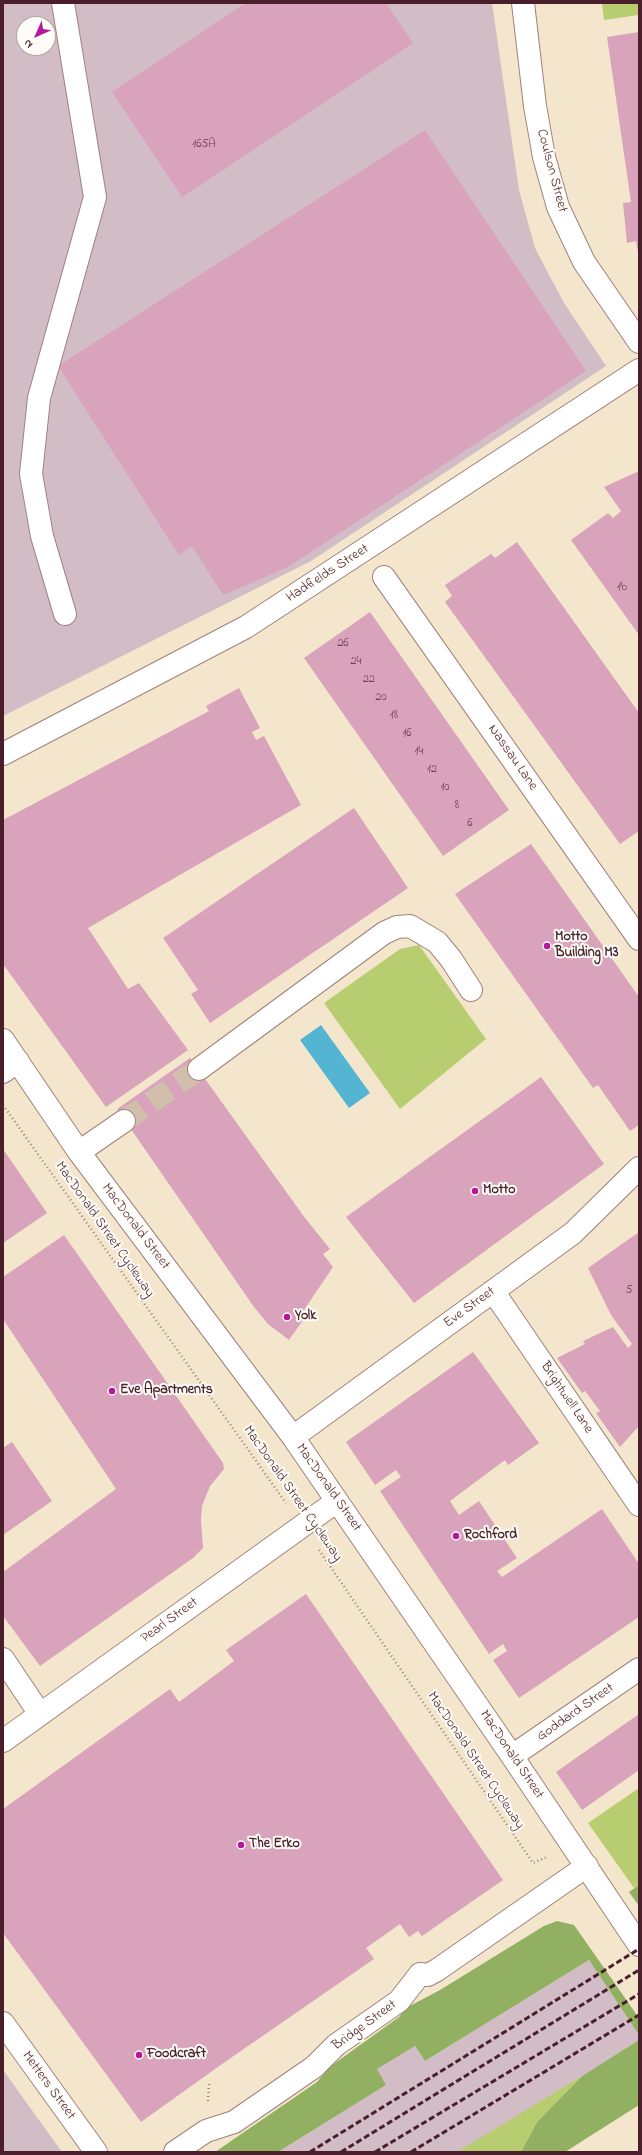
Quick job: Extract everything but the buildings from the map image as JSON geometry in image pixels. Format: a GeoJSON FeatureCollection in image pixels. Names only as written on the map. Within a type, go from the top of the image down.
{"type":"FeatureCollection","features":[{"type":"Feature","properties":{"kind":"street"},"geometry":{"type":"LineString","coordinates":[[63,3],[94,197],[39,398],[31,474],[42,536],[65,614]]}},
{"type":"Feature","properties":{"kind":"street","name":"Coulson Street"},"geometry":{"type":"LineString","coordinates":[[523,3],[544,157],[558,207],[584,262],[639,342]]}},
{"type":"Feature","properties":{"kind":"street","name":"Hadfields Street"},"geometry":{"type":"LineString","coordinates":[[3,754],[246,627],[639,370]]}},
{"type":"Feature","properties":{"kind":"street","name":"Nassau Lane"},"geometry":{"type":"LineString","coordinates":[[384,577],[639,939]]}},
{"type":"Feature","properties":{"kind":"street"},"geometry":{"type":"LineString","coordinates":[[199,1069],[384,933],[397,927],[410,926],[437,942],[451,959],[470,990]]}},
{"type":"Feature","properties":{"kind":"street","name":"MacDonald Street"},"geometry":{"type":"LineString","coordinates":[[3,1040],[10,1066],[78,1152],[293,1437],[512,1756],[639,1946]]}},
{"type":"Feature","properties":{"kind":"street"},"geometry":{"type":"LineString","coordinates":[[78,1152],[124,1121]]}},
{"type":"Feature","properties":{"kind":"street","name":"Eve Street"},"geometry":{"type":"LineString","coordinates":[[293,1437],[573,1233],[639,1168]]}},
{"type":"Feature","properties":{"kind":"street","name":"Brightwell Lane"},"geometry":{"type":"LineString","coordinates":[[493,1291],[639,1505]]}},
{"type":"Feature","properties":{"kind":"street","name":"Pearl Street"},"geometry":{"type":"LineString","coordinates":[[3,1741],[336,1501]]}},
{"type":"Feature","properties":{"kind":"street"},"geometry":{"type":"LineString","coordinates":[[3,1659],[40,1714]]}},
{"type":"Feature","properties":{"kind":"street","name":"Goddard Street"},"geometry":{"type":"LineString","coordinates":[[512,1756],[639,1669]]}},
{"type":"Feature","properties":{"kind":"street","name":"Bridge Street"},"geometry":{"type":"LineString","coordinates":[[175,2152],[206,2131],[234,2122],[314,2067],[336,2045],[399,2000],[420,1974],[428,1975],[437,1970],[586,1866]]}},
{"type":"Feature","properties":{"kind":"street","name":"Metters Street"},"geometry":{"type":"LineString","coordinates":[[3,2023],[94,2150]]}},
{"type":"Feature","properties":{"kind":"path","name":"MacDonald Street Cycleway"},"geometry":{"type":"LineString","coordinates":[[3,1105],[302,1526],[533,1863],[572,1845]]}},
{"type":"Feature","properties":{"kind":"shaded area"},"geometry":{"type":"Polygon","coordinates":[[[3,3],[492,3],[519,190],[535,248],[564,303],[606,366],[311,561],[3,716],[3,3]]]}},
{"type":"Feature","properties":{"kind":"shaded area"},"geometry":{"type":"Polygon","coordinates":[[[589,1960],[639,2035],[639,2040],[462,2152],[278,2152],[386,2085],[376,2069],[415,2046],[425,2061],[589,1960]]]}},
{"type":"Feature","properties":{"kind":"shaded area"},"geometry":{"type":"Polygon","coordinates":[[[3,2070],[62,2152],[3,2152],[3,2070]]]}},
{"type":"Feature","properties":{"kind":"green space"},"geometry":{"type":"Polygon","coordinates":[[[602,3],[639,3],[639,15],[604,20],[602,3]]]}},
{"type":"Feature","properties":{"kind":"green space"},"geometry":{"type":"Polygon","coordinates":[[[419,945],[486,1039],[400,1109],[324,1003],[400,949],[419,945]]]}},
{"type":"Feature","properties":{"kind":"green space"},"geometry":{"type":"Polygon","coordinates":[[[639,1788],[639,1885],[634,1888],[588,1823],[639,1788]]]}},
{"type":"Feature","properties":{"kind":"green space"},"geometry":{"type":"Polygon","coordinates":[[[639,1885],[639,1906],[629,1892],[639,1885]]]}},
{"type":"Feature","properties":{"kind":"green space"},"geometry":{"type":"Polygon","coordinates":[[[557,1921],[574,1925],[639,2018],[639,2035],[589,1960],[425,2061],[415,2046],[377,2069],[386,2085],[278,2152],[215,2152],[317,2082],[331,2066],[399,2017],[406,2008],[440,1990],[544,1926],[557,1921]]]}},
{"type":"Feature","properties":{"kind":"green space"},"geometry":{"type":"Polygon","coordinates":[[[639,2040],[639,2105],[565,2152],[521,2152],[537,2122],[582,2076],[639,2040]]]}},
{"type":"Feature","properties":{"kind":"green space"},"geometry":{"type":"Polygon","coordinates":[[[582,2076],[537,2122],[521,2152],[457,2152],[582,2076]]]}},
{"type":"Feature","properties":{"kind":"water"},"geometry":{"type":"Polygon","coordinates":[[[321,1025],[370,1093],[349,1108],[300,1040],[321,1025]]]}},
{"type":"Feature","properties":{"kind":"tunnel"},"geometry":{"type":"LineString","coordinates":[[124,1121],[199,1069]]}},
{"type":"Feature","properties":{"kind":"railway"},"geometry":{"type":"LineString","coordinates":[[310,2152],[639,1949]]}},
{"type":"Feature","properties":{"kind":"railway"},"geometry":{"type":"LineString","coordinates":[[341,2152],[639,1970]]}},
{"type":"Feature","properties":{"kind":"railway"},"geometry":{"type":"LineString","coordinates":[[375,2152],[639,1994]]}},
{"type":"Feature","properties":{"kind":"railway"},"geometry":{"type":"LineString","coordinates":[[411,2152],[639,2015]]}},
{"type":"Feature","properties":{"kind":"place","name":"Motto Building M3"},"geometry":{"type":"Point","coordinates":[547,946]}},
{"type":"Feature","properties":{"kind":"place","name":"Motto"},"geometry":{"type":"Point","coordinates":[475,1191]}},
{"type":"Feature","properties":{"kind":"place","name":"Yolk"},"geometry":{"type":"Point","coordinates":[287,1317]}},
{"type":"Feature","properties":{"kind":"place","name":"Eve Apartments"},"geometry":{"type":"Point","coordinates":[112,1391]}},
{"type":"Feature","properties":{"kind":"place","name":"Rochford"},"geometry":{"type":"Point","coordinates":[456,1536]}},
{"type":"Feature","properties":{"kind":"place","name":"The Erko"},"geometry":{"type":"Point","coordinates":[241,1845]}},
{"type":"Feature","properties":{"kind":"place","name":"Foodcraft"},"geometry":{"type":"Point","coordinates":[139,2055]}}]}
